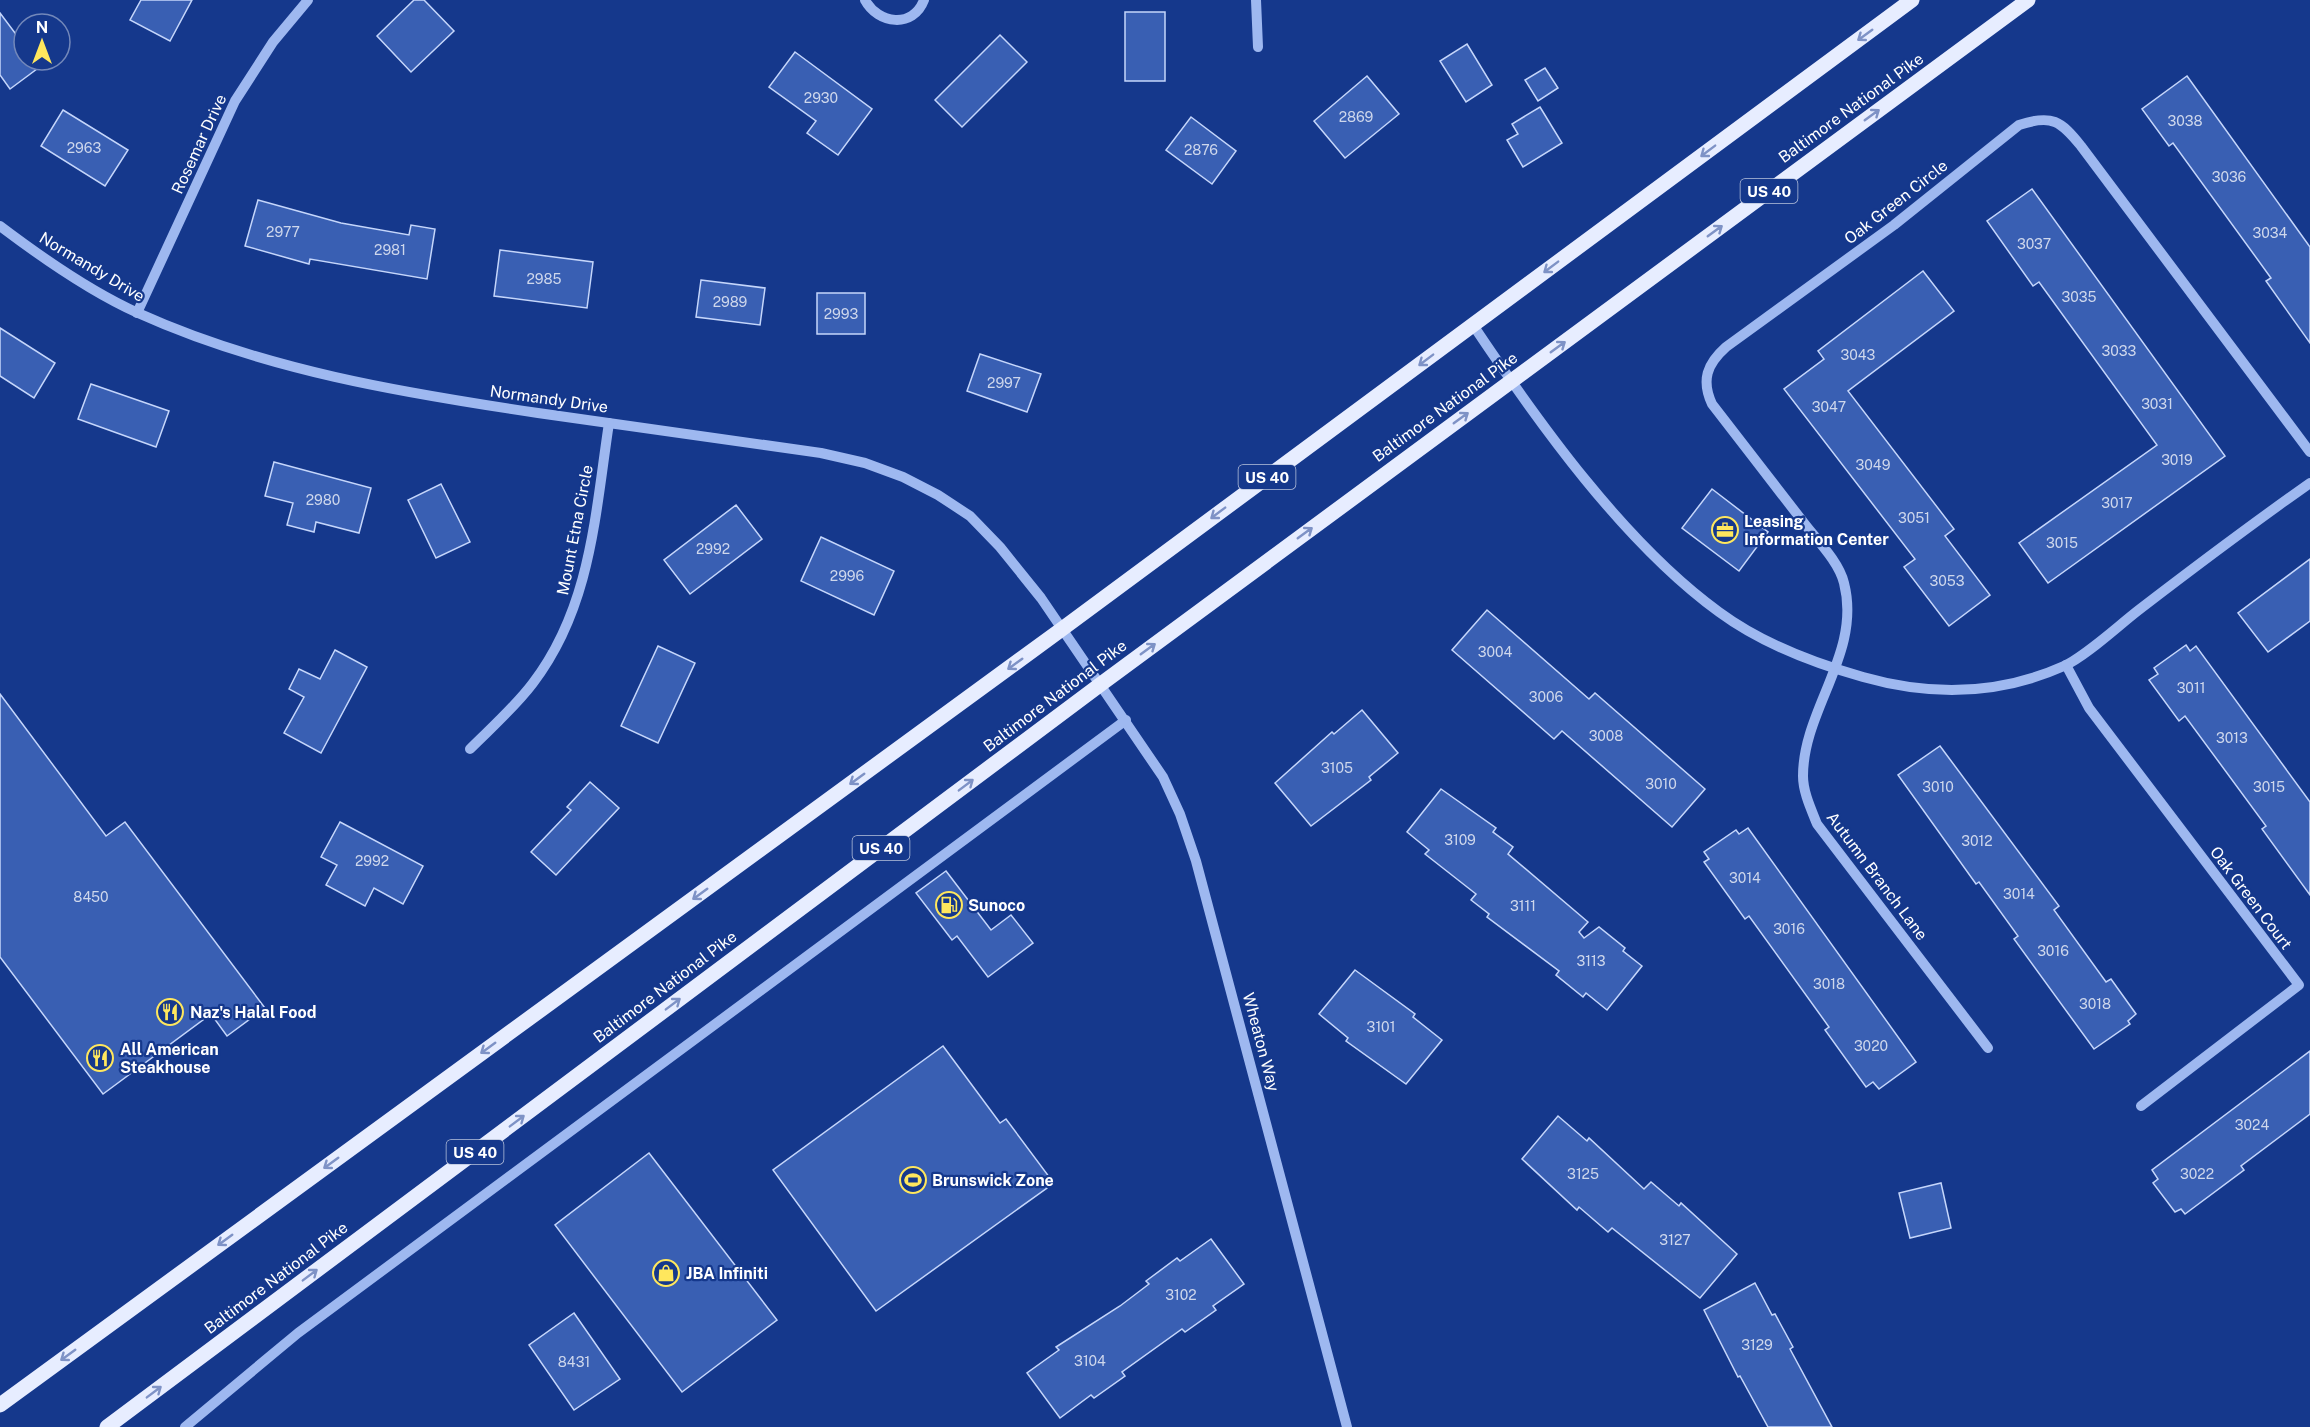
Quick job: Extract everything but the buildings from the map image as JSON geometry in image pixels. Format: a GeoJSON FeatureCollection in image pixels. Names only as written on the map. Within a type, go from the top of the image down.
{"type":"FeatureCollection","features":[{"type":"Feature","properties":{"kind":"main road","name":"US 40"},"geometry":{"type":"LineString","coordinates":[[0,1405],[1062,629],[1912,0]]}},
{"type":"Feature","properties":{"kind":"main road","name":"Baltimore National Pike"},"geometry":{"type":"LineString","coordinates":[[107,1427],[1101,684],[2028,0]]}},
{"type":"Feature","properties":{"kind":"street","name":"Rosemar Drive"},"geometry":{"type":"LineString","coordinates":[[137,313],[235,101],[273,42],[308,0]]}},
{"type":"Feature","properties":{"kind":"street"},"geometry":{"type":"LineString","coordinates":[[865,0],[877,16],[897,21],[916,13],[924,0]]}},
{"type":"Feature","properties":{"kind":"street"},"geometry":{"type":"LineString","coordinates":[[1256,0],[1258,48]]}},
{"type":"Feature","properties":{"kind":"street","name":"Oak Green Circle"},"geometry":{"type":"LineString","coordinates":[[1836,670],[1848,619],[1844,580],[1825,550],[1712,404],[1707,392],[1706,374],[1712,360],[1726,347],[1894,225],[2019,125],[2035,119],[2063,124],[2310,452]]}},
{"type":"Feature","properties":{"kind":"street","name":"Normandy Drive"},"geometry":{"type":"LineString","coordinates":[[0,226],[42,257],[137,313],[224,347],[304,370],[452,400],[821,453],[865,463],[903,477],[938,495],[970,516],[1000,547],[1101,684]]}},
{"type":"Feature","properties":{"kind":"street"},"geometry":{"type":"LineString","coordinates":[[1473,325],[1510,381],[1602,498],[1678,579],[1720,613],[1763,640],[1836,670],[1887,684],[1938,691],[1994,689],[2066,665],[2310,483]]}},
{"type":"Feature","properties":{"kind":"street","name":"Mount Etna Circle"},"geometry":{"type":"LineString","coordinates":[[470,749],[532,684],[559,644],[573,614],[585,573],[609,423]]}},
{"type":"Feature","properties":{"kind":"street","name":"Oak Green Court"},"geometry":{"type":"LineString","coordinates":[[2066,665],[2089,708],[2299,985],[2141,1106]]}},
{"type":"Feature","properties":{"kind":"street","name":"Autumn Branch Lane"},"geometry":{"type":"LineString","coordinates":[[1836,670],[1804,755],[1803,779],[1809,805],[1817,824],[1988,1048]]}},
{"type":"Feature","properties":{"kind":"street","name":"Wheaton Way"},"geometry":{"type":"LineString","coordinates":[[1101,684],[1163,777],[1180,814],[1196,861],[1347,1427]]}},
{"type":"Feature","properties":{"kind":"street"},"geometry":{"type":"LineString","coordinates":[[185,1427],[298,1333],[1126,720]]}},
{"type":"Feature","properties":{"kind":"place","name":"Leasing Information Center"},"geometry":{"type":"Point","coordinates":[1725,530]}},
{"type":"Feature","properties":{"kind":"place","name":"Sunoco"},"geometry":{"type":"Point","coordinates":[949,905]}},
{"type":"Feature","properties":{"kind":"place","name":"Naz's Halal Food"},"geometry":{"type":"Point","coordinates":[170,1012]}},
{"type":"Feature","properties":{"kind":"place","name":"All American Steakhouse"},"geometry":{"type":"Point","coordinates":[100,1058]}},
{"type":"Feature","properties":{"kind":"place","name":"Brunswick Zone"},"geometry":{"type":"Point","coordinates":[913,1180]}},
{"type":"Feature","properties":{"kind":"place","name":"JBA Infiniti"},"geometry":{"type":"Point","coordinates":[666,1273]}}]}
